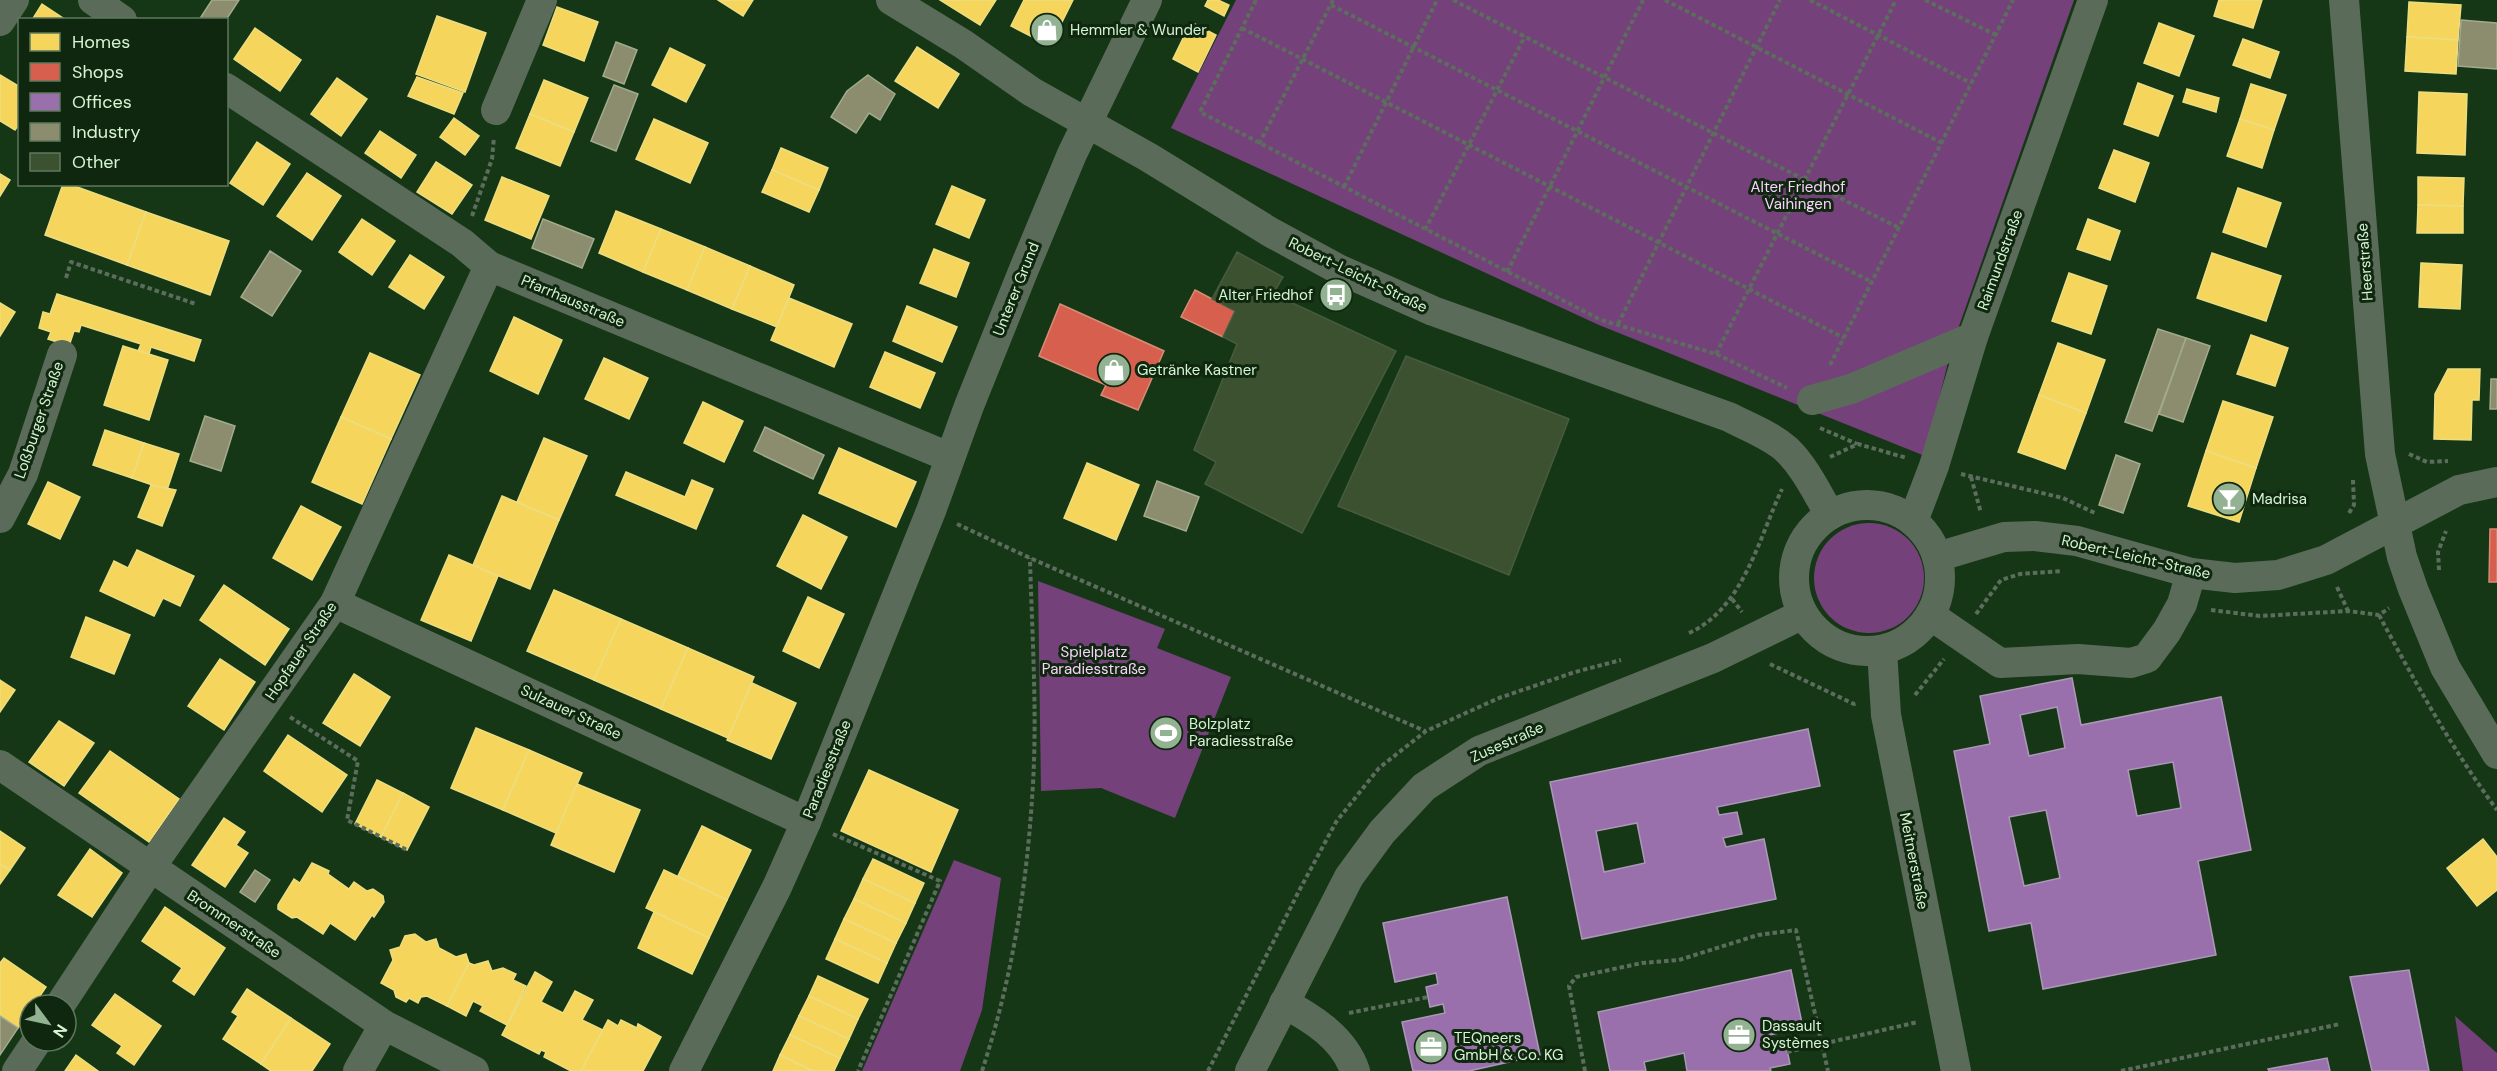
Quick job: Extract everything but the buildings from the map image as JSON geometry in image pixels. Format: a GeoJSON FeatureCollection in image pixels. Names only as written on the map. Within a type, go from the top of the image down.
{"type":"FeatureCollection","features":[{"type":"Feature","properties":{"kind":"street"},"geometry":{"type":"LineString","coordinates":[[0,21],[14,0]]}},
{"type":"Feature","properties":{"kind":"street"},"geometry":{"type":"LineString","coordinates":[[93,0],[119,18]]}},
{"type":"Feature","properties":{"kind":"street"},"geometry":{"type":"LineString","coordinates":[[496,110],[542,0]]}},
{"type":"Feature","properties":{"kind":"street","name":"Robert-Leicht-Straße"},"geometry":{"type":"LineString","coordinates":[[891,0],[963,44],[1032,92],[1148,157],[1270,232],[1338,268],[1433,311],[1729,417],[1765,434],[1786,449],[1804,471],[1830,515]]}},
{"type":"Feature","properties":{"kind":"street","name":"Unterer Grund"},"geometry":{"type":"LineString","coordinates":[[949,457],[1072,154],[1147,0]]}},
{"type":"Feature","properties":{"kind":"street","name":"Raimundstraße"},"geometry":{"type":"LineString","coordinates":[[1913,521],[1934,466],[1973,337],[2092,0]]}},
{"type":"Feature","properties":{"kind":"street","name":"Heerstraße"},"geometry":{"type":"LineString","coordinates":[[2344,0],[2380,454],[2396,522]]}},
{"type":"Feature","properties":{"kind":"street","name":"Pfarrhausstraße"},"geometry":{"type":"LineString","coordinates":[[228,89],[462,243],[489,266],[949,457]]}},
{"type":"Feature","properties":{"kind":"street","name":"Hopfauer Straße"},"geometry":{"type":"LineString","coordinates":[[68,993],[150,868],[335,603],[489,266]]}},
{"type":"Feature","properties":{"kind":"street"},"geometry":{"type":"LineString","coordinates":[[1812,400],[1851,389],[1973,337]]}},
{"type":"Feature","properties":{"kind":"street","name":"Loßburger Straße"},"geometry":{"type":"LineString","coordinates":[[0,518],[23,474],[62,355]]}},
{"type":"Feature","properties":{"kind":"street","name":"Paradiesstraße"},"geometry":{"type":"LineString","coordinates":[[684,1071],[777,887],[806,822],[931,512],[949,457]]}},
{"type":"Feature","properties":{"kind":"street","name":"Robert-Leicht-Straße"},"geometry":{"type":"LineString","coordinates":[[1937,556],[2004,537],[2035,536],[2077,542],[2191,573],[2235,578],[2278,575],[2326,560],[2459,490],[2497,482]]}},
{"type":"Feature","properties":{"kind":"street"},"geometry":{"type":"LineString","coordinates":[[1872,505],[1894,510],[1913,521],[1927,537],[1937,556],[1940,576],[1938,595],[1930,615],[1919,630],[1902,643],[1882,650],[1859,651],[1837,645],[1817,632],[1803,614],[1796,596],[1794,578],[1797,559],[1804,542],[1815,527],[1830,515],[1851,507],[1872,505]]}},
{"type":"Feature","properties":{"kind":"street"},"geometry":{"type":"LineString","coordinates":[[2396,522],[2402,557],[2445,668],[2497,754]]}},
{"type":"Feature","properties":{"kind":"street"},"geometry":{"type":"LineString","coordinates":[[1930,615],[2000,663],[2078,659],[2131,663],[2146,658],[2167,632],[2182,604],[2191,573]]}},
{"type":"Feature","properties":{"kind":"street","name":"Sulzauer Straße"},"geometry":{"type":"LineString","coordinates":[[335,603],[806,822]]}},
{"type":"Feature","properties":{"kind":"street","name":"Zusestraße"},"geometry":{"type":"LineString","coordinates":[[1250,1071],[1349,877],[1382,832],[1424,787],[1479,751],[1713,658],[1803,614]]}},
{"type":"Feature","properties":{"kind":"street","name":"Meitnerstraße"},"geometry":{"type":"LineString","coordinates":[[1882,650],[1885,701],[1956,1071]]}},
{"type":"Feature","properties":{"kind":"street","name":"Brommerstraße"},"geometry":{"type":"LineString","coordinates":[[0,765],[384,1025],[474,1071]]}},
{"type":"Feature","properties":{"kind":"street"},"geometry":{"type":"LineString","coordinates":[[1284,1003],[1324,1026],[1352,1063],[1355,1071]]}},
{"type":"Feature","properties":{"kind":"street"},"geometry":{"type":"LineString","coordinates":[[358,1071],[384,1025]]}},
{"type":"Feature","properties":{"kind":"street"},"geometry":{"type":"LineString","coordinates":[[17,1071],[29,1053]]}},
{"type":"Feature","properties":{"kind":"path"},"geometry":{"type":"LineString","coordinates":[[1257,0],[1200,112],[1601,320],[1716,354],[1812,400],[2013,0]]}},
{"type":"Feature","properties":{"kind":"path"},"geometry":{"type":"LineString","coordinates":[[1344,187],[1437,0]]}},
{"type":"Feature","properties":{"kind":"path"},"geometry":{"type":"LineString","coordinates":[[1453,0],[1899,228]]}},
{"type":"Feature","properties":{"kind":"path"},"geometry":{"type":"LineString","coordinates":[[1507,272],[1643,0]]}},
{"type":"Feature","properties":{"kind":"path"},"geometry":{"type":"LineString","coordinates":[[1665,0],[1942,142]]}},
{"type":"Feature","properties":{"kind":"path"},"geometry":{"type":"LineString","coordinates":[[1618,324],[1780,0]]}},
{"type":"Feature","properties":{"kind":"path"},"geometry":{"type":"LineString","coordinates":[[1810,0],[1971,83]]}},
{"type":"Feature","properties":{"kind":"path"},"geometry":{"type":"LineString","coordinates":[[1716,354],[1896,0]]}},
{"type":"Feature","properties":{"kind":"path"},"geometry":{"type":"LineString","coordinates":[[1925,0],[1996,35]]}},
{"type":"Feature","properties":{"kind":"path"},"geometry":{"type":"LineString","coordinates":[[1259,144],[1332,2],[1413,47],[1872,282]]}},
{"type":"Feature","properties":{"kind":"path"},"geometry":{"type":"LineString","coordinates":[[1242,28],[1844,338]]}},
{"type":"Feature","properties":{"kind":"path"},"geometry":{"type":"LineString","coordinates":[[1425,230],[1525,36]]}},
{"type":"Feature","properties":{"kind":"path"},"geometry":{"type":"LineString","coordinates":[[462,243],[492,159],[496,110]]}},
{"type":"Feature","properties":{"kind":"path"},"geometry":{"type":"LineString","coordinates":[[66,278],[70,262],[196,304]]}},
{"type":"Feature","properties":{"kind":"path"},"geometry":{"type":"LineString","coordinates":[[1679,638],[1698,629],[1732,599],[1752,561],[1785,483],[1858,444],[1934,466],[2063,498],[2101,516]]}},
{"type":"Feature","properties":{"kind":"path"},"geometry":{"type":"LineString","coordinates":[[2344,522],[2354,505],[2353,472],[2380,454]]}},
{"type":"Feature","properties":{"kind":"path"},"geometry":{"type":"LineString","coordinates":[[931,512],[1030,558],[1426,731]]}},
{"type":"Feature","properties":{"kind":"path"},"geometry":{"type":"LineString","coordinates":[[2182,604],[2224,613],[2260,616],[2348,611],[2379,615],[2413,589],[2440,573],[2438,552],[2443,535],[2449,527]]}},
{"type":"Feature","properties":{"kind":"path"},"geometry":{"type":"LineString","coordinates":[[982,1071],[1007,987],[1023,905],[1032,798],[1034,733],[1030,558]]}},
{"type":"Feature","properties":{"kind":"path"},"geometry":{"type":"LineString","coordinates":[[1732,599],[1769,663],[1854,704],[1914,697],[2001,580],[2020,574],[2047,571],[2072,572]]}},
{"type":"Feature","properties":{"kind":"path"},"geometry":{"type":"LineString","coordinates":[[2379,615],[2414,681],[2473,778],[2497,810]]}},
{"type":"Feature","properties":{"kind":"path"},"geometry":{"type":"LineString","coordinates":[[1208,1071],[1299,889],[1336,822],[1379,768],[1426,731],[1499,698],[1575,672],[1626,659]]}},
{"type":"Feature","properties":{"kind":"path"},"geometry":{"type":"LineString","coordinates":[[267,702],[358,761],[347,820],[407,850]]}},
{"type":"Feature","properties":{"kind":"path"},"geometry":{"type":"LineString","coordinates":[[806,822],[940,881],[858,1071]]}},
{"type":"Feature","properties":{"kind":"path"},"geometry":{"type":"LineString","coordinates":[[1585,1071],[1569,986],[1576,977],[1642,963],[1679,960],[1758,935],[1796,930],[1828,1071]]}},
{"type":"Feature","properties":{"kind":"path"},"geometry":{"type":"LineString","coordinates":[[1324,1026],[1354,1010],[1428,997]]}},
{"type":"Feature","properties":{"kind":"path"},"geometry":{"type":"LineString","coordinates":[[1787,1052],[1944,1016]]}},
{"type":"Feature","properties":{"kind":"path"},"geometry":{"type":"LineString","coordinates":[[2121,1071],[2340,1024]]}},
{"type":"Feature","properties":{"kind":"green space","name":"Alter Friedhof Vaihingen"},"geometry":{"type":"Polygon","coordinates":[[[1236,0],[2074,0],[1952,346],[1925,456],[1599,325],[1171,128],[1236,0]]]}},
{"type":"Feature","properties":{"kind":"green space"},"geometry":{"type":"Polygon","coordinates":[[[1869,523],[1890,527],[1908,539],[1920,557],[1924,578],[1920,599],[1908,617],[1890,629],[1869,633],[1848,629],[1830,617],[1818,599],[1814,578],[1818,557],[1830,539],[1848,527],[1869,523]]]}},
{"type":"Feature","properties":{"kind":"green space","name":"Spielplatz Paradiesstraße"},"geometry":{"type":"Polygon","coordinates":[[[1038,581],[1165,629],[1157,648],[1231,677],[1175,818],[1101,788],[1041,791],[1038,581]]]}},
{"type":"Feature","properties":{"kind":"green space"},"geometry":{"type":"Polygon","coordinates":[[[954,860],[1001,878],[982,1010],[960,1071],[862,1071],[954,860]]]}},
{"type":"Feature","properties":{"kind":"green space"},"geometry":{"type":"Polygon","coordinates":[[[2455,1016],[2497,1053],[2497,1071],[2463,1071],[2455,1016]]]}},
{"type":"Feature","properties":{"kind":"place","name":"Hemmler & Wunder"},"geometry":{"type":"Point","coordinates":[1047,30]}},
{"type":"Feature","properties":{"kind":"place","name":"Alter Friedhof"},"geometry":{"type":"Point","coordinates":[1336,295]}},
{"type":"Feature","properties":{"kind":"place","name":"Getränke Kastner"},"geometry":{"type":"Point","coordinates":[1114,370]}},
{"type":"Feature","properties":{"kind":"place","name":"Madrisa"},"geometry":{"type":"Point","coordinates":[2229,499]}},
{"type":"Feature","properties":{"kind":"place","name":"Bolzplatz Paradiesstraße"},"geometry":{"type":"Point","coordinates":[1166,733]}},
{"type":"Feature","properties":{"kind":"place","name":"Dassault Systèmes"},"geometry":{"type":"Point","coordinates":[1739,1035]}},
{"type":"Feature","properties":{"kind":"place","name":"TEQneers GmbH & Co. KG"},"geometry":{"type":"Point","coordinates":[1431,1047]}}]}
